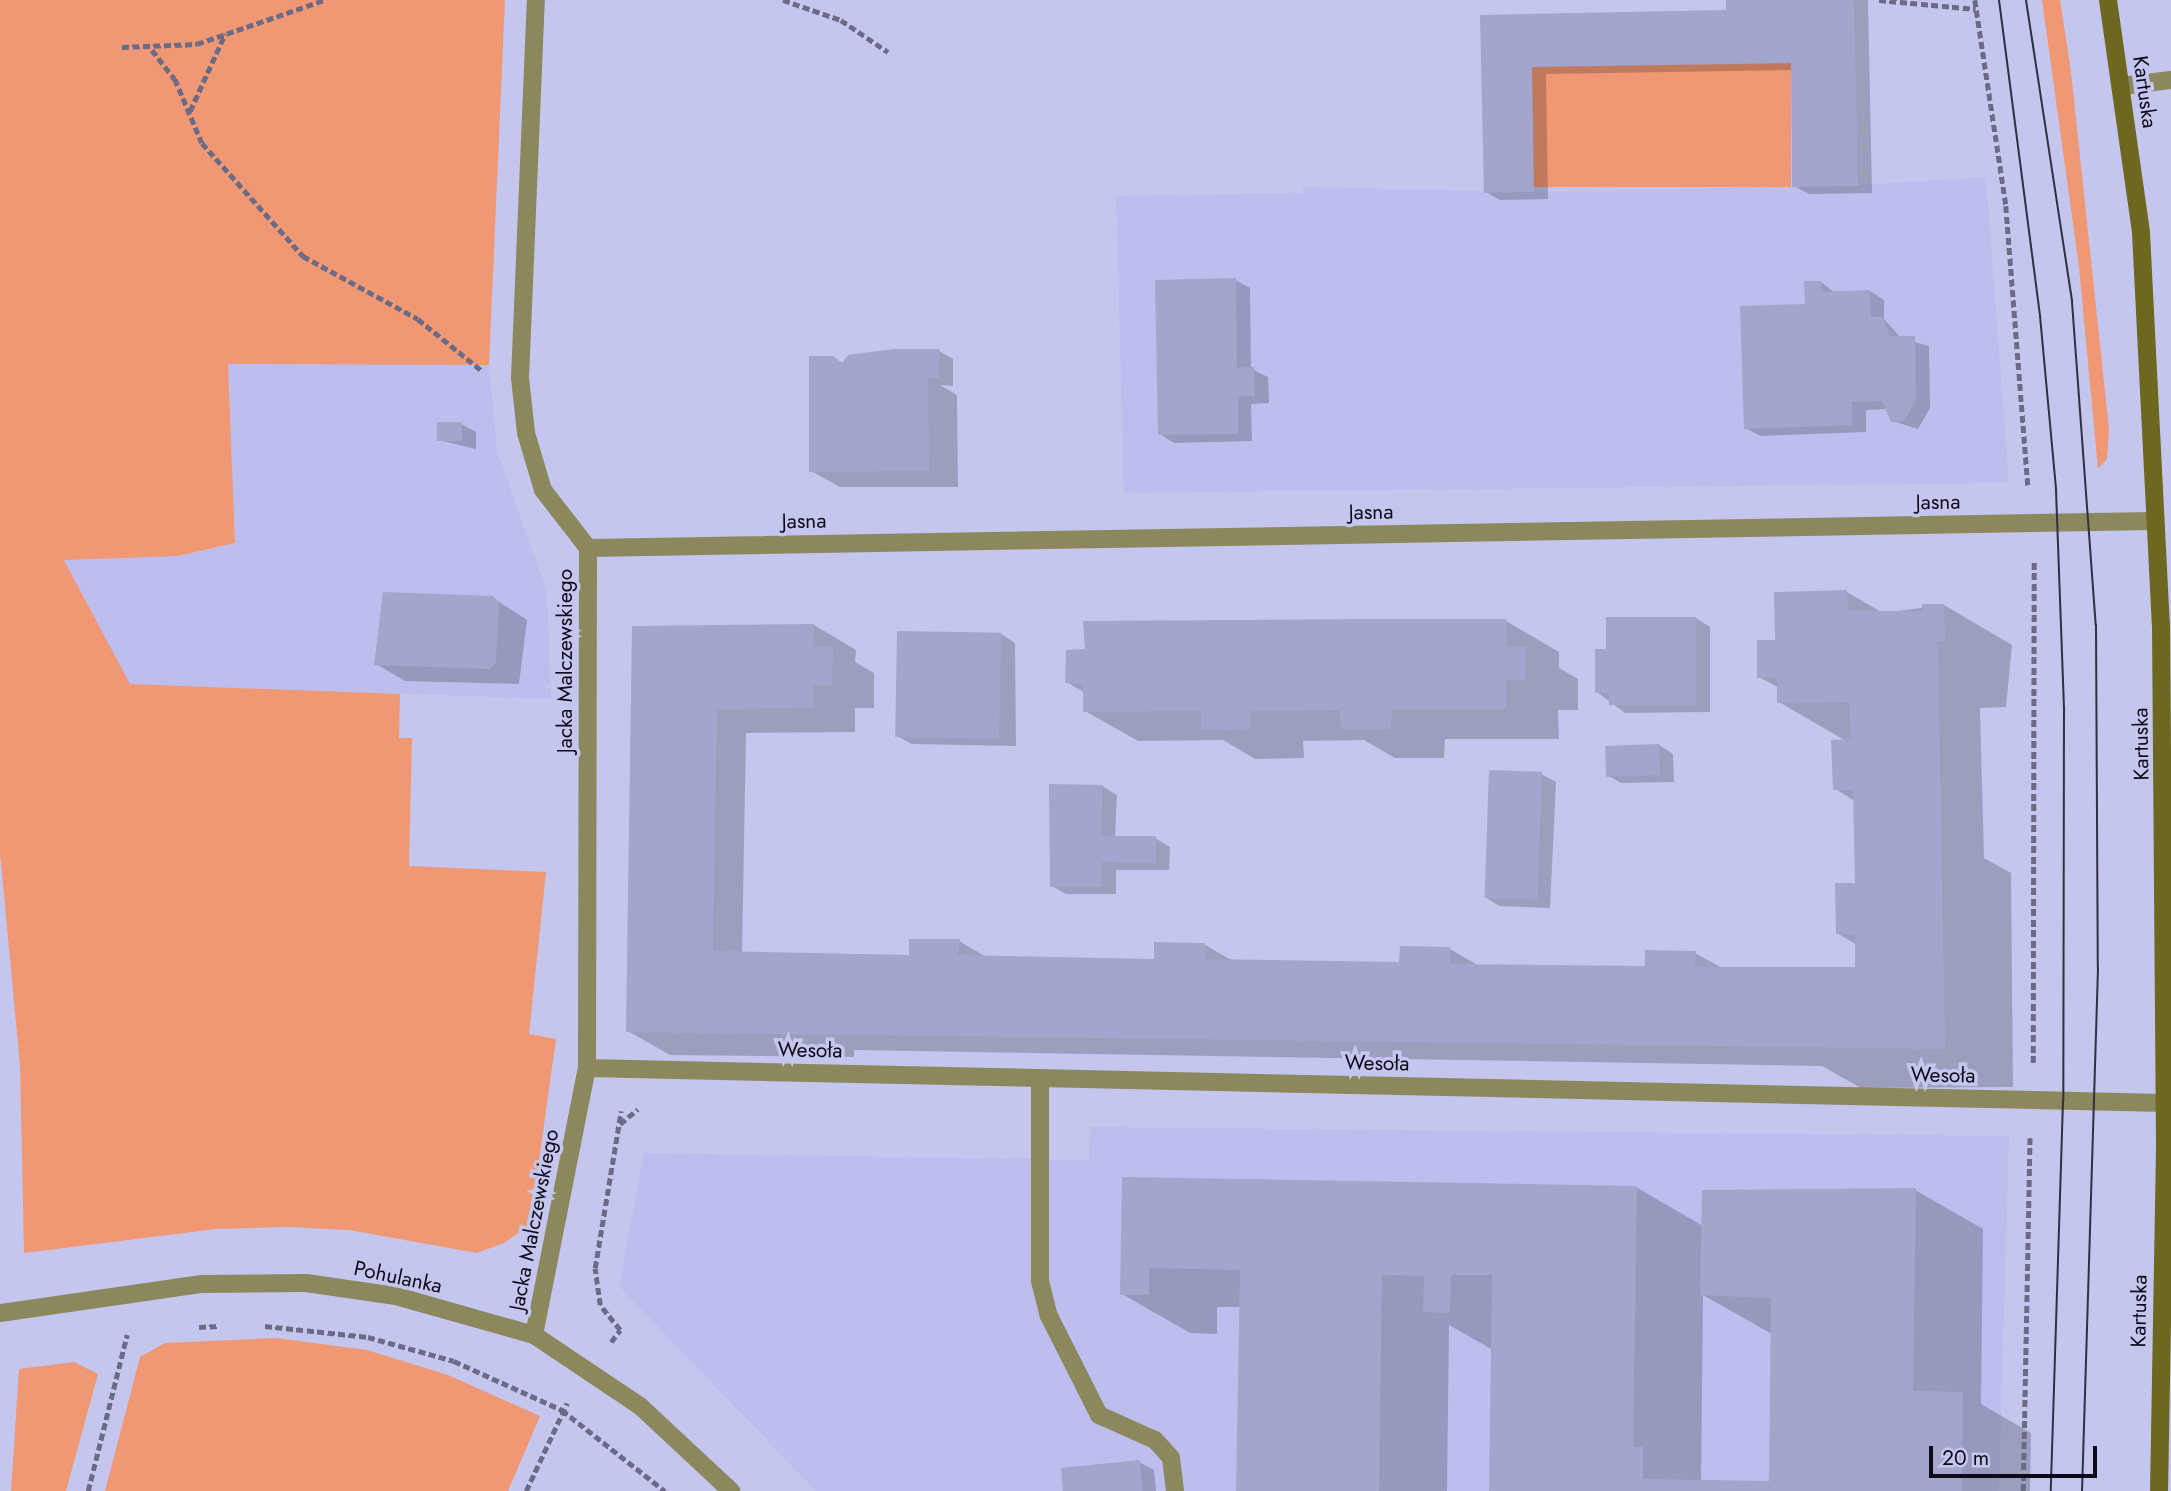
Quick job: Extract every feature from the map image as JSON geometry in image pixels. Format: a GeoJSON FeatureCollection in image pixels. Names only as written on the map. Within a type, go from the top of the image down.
{"type":"FeatureCollection","features":[{"type":"Feature","properties":{"kind":"main road","name":"Kartuska"},"geometry":{"type":"LineString","coordinates":[[2108,0],[2141,233],[2155,521],[2168,1149],[2159,1491]]}},
{"type":"Feature","properties":{"kind":"street","name":"Jacka Malczewskiego"},"geometry":{"type":"LineString","coordinates":[[534,1335],[587,1068],[588,548],[542,490],[526,433],[520,378],[536,0]]}},
{"type":"Feature","properties":{"kind":"street"},"geometry":{"type":"LineString","coordinates":[[2122,86],[2171,80]]}},
{"type":"Feature","properties":{"kind":"street","name":"Jasna"},"geometry":{"type":"LineString","coordinates":[[588,548],[2155,521]]}},
{"type":"Feature","properties":{"kind":"street","name":"Wesoła"},"geometry":{"type":"LineString","coordinates":[[587,1068],[2165,1102]]}},
{"type":"Feature","properties":{"kind":"street"},"geometry":{"type":"LineString","coordinates":[[1040,1078],[1040,1282],[1049,1316],[1099,1415],[1155,1440],[1171,1458],[1175,1491]]}},
{"type":"Feature","properties":{"kind":"street","name":"Pohulanka"},"geometry":{"type":"LineString","coordinates":[[0,1313],[202,1284],[306,1283],[396,1296],[534,1335],[640,1406],[731,1491]]}},
{"type":"Feature","properties":{"kind":"path"},"geometry":{"type":"LineString","coordinates":[[122,47],[152,50],[225,33],[324,0]]}},
{"type":"Feature","properties":{"kind":"path"},"geometry":{"type":"LineString","coordinates":[[783,0],[841,20],[888,52]]}},
{"type":"Feature","properties":{"kind":"path"},"geometry":{"type":"LineString","coordinates":[[1879,0],[1976,9]]}},
{"type":"Feature","properties":{"kind":"path"},"geometry":{"type":"LineString","coordinates":[[1975,0],[2006,206],[2038,627]]}},
{"type":"Feature","properties":{"kind":"path"},"geometry":{"type":"LineString","coordinates":[[190,112],[207,61],[225,33]]}},
{"type":"Feature","properties":{"kind":"path"},"geometry":{"type":"LineString","coordinates":[[152,50],[190,112],[202,143],[303,256],[418,319],[484,372],[520,378]]}},
{"type":"Feature","properties":{"kind":"path"},"geometry":{"type":"LineString","coordinates":[[192,1328],[226,1326]]}},
{"type":"Feature","properties":{"kind":"path"},"geometry":{"type":"LineString","coordinates":[[251,1326],[321,1329],[415,1349],[562,1409],[665,1491]]}},
{"type":"Feature","properties":{"kind":"path"},"geometry":{"type":"LineString","coordinates":[[114,1337],[141,1333]]}},
{"type":"Feature","properties":{"kind":"path"},"geometry":{"type":"LineString","coordinates":[[88,1491],[127,1335]]}},
{"type":"Feature","properties":{"kind":"path"},"geometry":{"type":"LineString","coordinates":[[526,1491],[562,1409]]}},
{"type":"Feature","properties":{"kind":"shaded area"},"geometry":{"type":"Polygon","coordinates":[[[0,0],[505,0],[489,365],[228,364],[235,543],[178,556],[64,560],[130,684],[400,694],[399,738],[412,738],[409,866],[546,872],[529,1034],[556,1039],[530,1225],[504,1243],[477,1253],[349,1230],[288,1227],[216,1229],[24,1253],[20,1065],[0,853],[0,0]]]}},
{"type":"Feature","properties":{"kind":"shaded area"},"geometry":{"type":"Polygon","coordinates":[[[2042,0],[2060,0],[2071,72],[2109,429],[2107,459],[2098,469],[2079,267],[2042,0]]]}},
{"type":"Feature","properties":{"kind":"shaded area"},"geometry":{"type":"Polygon","coordinates":[[[1532,63],[1791,63],[1791,187],[1532,187],[1532,63]]]}},
{"type":"Feature","properties":{"kind":"shaded area"},"geometry":{"type":"Polygon","coordinates":[[[1986,177],[2009,483],[1124,493],[1116,196],[1303,193],[1303,187],[1534,192],[1861,185],[1986,177]]]}},
{"type":"Feature","properties":{"kind":"shaded area"},"geometry":{"type":"Polygon","coordinates":[[[228,364],[489,365],[497,451],[547,592],[551,699],[129,684],[64,559],[178,556],[235,543],[228,364]]]}},
{"type":"Feature","properties":{"kind":"shaded area"},"geometry":{"type":"Polygon","coordinates":[[[1090,1127],[2009,1136],[1999,1491],[816,1491],[619,1286],[644,1153],[1089,1160],[1090,1127]]]}},
{"type":"Feature","properties":{"kind":"shaded area"},"geometry":{"type":"Polygon","coordinates":[[[276,1338],[367,1350],[448,1375],[540,1416],[508,1491],[105,1491],[140,1357],[165,1343],[276,1338]]]}},
{"type":"Feature","properties":{"kind":"shaded area"},"geometry":{"type":"Polygon","coordinates":[[[74,1362],[98,1374],[66,1491],[11,1491],[19,1369],[74,1362]]]}},
{"type":"Feature","properties":{"kind":"building"},"geometry":{"type":"Polygon","coordinates":[[[1726,0],[1854,0],[1858,186],[1792,187],[1791,63],[1532,67],[1534,192],[1484,193],[1480,15],[1726,10],[1726,0]]]}},
{"type":"Feature","properties":{"kind":"building"},"geometry":{"type":"Polygon","coordinates":[[[1236,278],[1237,368],[1254,367],[1255,396],[1238,396],[1238,434],[1158,435],[1155,280],[1236,278]]]}},
{"type":"Feature","properties":{"kind":"building"},"geometry":{"type":"Polygon","coordinates":[[[1804,281],[1821,281],[1822,292],[1870,290],[1871,317],[1883,317],[1890,336],[1915,336],[1916,400],[1904,421],[1891,422],[1882,401],[1852,402],[1852,425],[1744,429],[1740,306],[1805,304],[1804,281]]]}},
{"type":"Feature","properties":{"kind":"building"},"geometry":{"type":"Polygon","coordinates":[[[894,349],[939,349],[939,378],[928,378],[929,471],[809,472],[809,356],[833,356],[842,363],[848,355],[894,349]]]}},
{"type":"Feature","properties":{"kind":"building"},"geometry":{"type":"Polygon","coordinates":[[[437,422],[462,422],[462,441],[437,441],[437,422]]]}},
{"type":"Feature","properties":{"kind":"building"},"geometry":{"type":"Polygon","coordinates":[[[1847,590],[1848,611],[1922,611],[1922,604],[1944,604],[1945,641],[1938,642],[1945,1049],[626,1032],[632,626],[814,624],[814,647],[833,647],[832,685],[814,685],[813,708],[717,709],[713,951],[909,955],[909,939],[960,939],[958,955],[1154,959],[1154,942],[1205,943],[1205,959],[1399,962],[1400,946],[1450,947],[1450,964],[1645,966],[1645,950],[1696,951],[1695,967],[1855,967],[1855,935],[1836,934],[1835,883],[1855,883],[1853,790],[1833,790],[1831,740],[1851,739],[1849,702],[1777,703],[1777,677],[1757,678],[1757,640],[1775,640],[1774,592],[1847,590]]]}},
{"type":"Feature","properties":{"kind":"building"},"geometry":{"type":"Polygon","coordinates":[[[383,592],[493,596],[499,602],[496,662],[490,669],[374,665],[383,592]]]}},
{"type":"Feature","properties":{"kind":"building"},"geometry":{"type":"Polygon","coordinates":[[[1606,617],[1696,617],[1696,705],[1609,705],[1609,693],[1595,693],[1595,649],[1606,649],[1606,617]]]}},
{"type":"Feature","properties":{"kind":"building"},"geometry":{"type":"Polygon","coordinates":[[[1506,619],[1507,646],[1526,647],[1525,680],[1506,680],[1506,709],[1392,709],[1391,729],[1341,729],[1339,710],[1251,711],[1251,729],[1201,729],[1201,711],[1083,712],[1083,684],[1065,683],[1066,650],[1085,649],[1083,621],[1506,619]]]}},
{"type":"Feature","properties":{"kind":"building"},"geometry":{"type":"Polygon","coordinates":[[[897,631],[1001,633],[999,739],[895,737],[897,631]]]}},
{"type":"Feature","properties":{"kind":"building"},"geometry":{"type":"Polygon","coordinates":[[[1659,744],[1660,775],[1606,777],[1605,746],[1659,744]]]}},
{"type":"Feature","properties":{"kind":"building"},"geometry":{"type":"Polygon","coordinates":[[[1489,770],[1542,772],[1538,900],[1485,898],[1489,770]]]}},
{"type":"Feature","properties":{"kind":"building"},"geometry":{"type":"Polygon","coordinates":[[[1049,784],[1103,785],[1101,836],[1156,836],[1156,863],[1102,862],[1102,887],[1050,887],[1049,784]]]}},
{"type":"Feature","properties":{"kind":"building"},"geometry":{"type":"Polygon","coordinates":[[[1122,1177],[1637,1186],[1633,1447],[1643,1447],[1643,1479],[1769,1481],[1771,1298],[1700,1295],[1702,1190],[1916,1188],[1913,1391],[1963,1392],[1962,1491],[1489,1491],[1492,1275],[1451,1275],[1450,1313],[1423,1312],[1424,1276],[1382,1275],[1379,1491],[1236,1491],[1240,1270],[1149,1268],[1149,1295],[1120,1295],[1122,1177]]]}},
{"type":"Feature","properties":{"kind":"building"},"geometry":{"type":"Polygon","coordinates":[[[1140,1460],[1143,1491],[1063,1491],[1061,1468],[1140,1460]]]}},
{"type":"Feature","properties":{"kind":"tram line"},"geometry":{"type":"LineString","coordinates":[[1999,0],[2040,316],[2056,490],[2064,708],[2063,1101],[2051,1491]]}},
{"type":"Feature","properties":{"kind":"tram line"},"geometry":{"type":"LineString","coordinates":[[2026,0],[2072,302],[2096,625],[2098,968],[2082,1491]]}}]}
